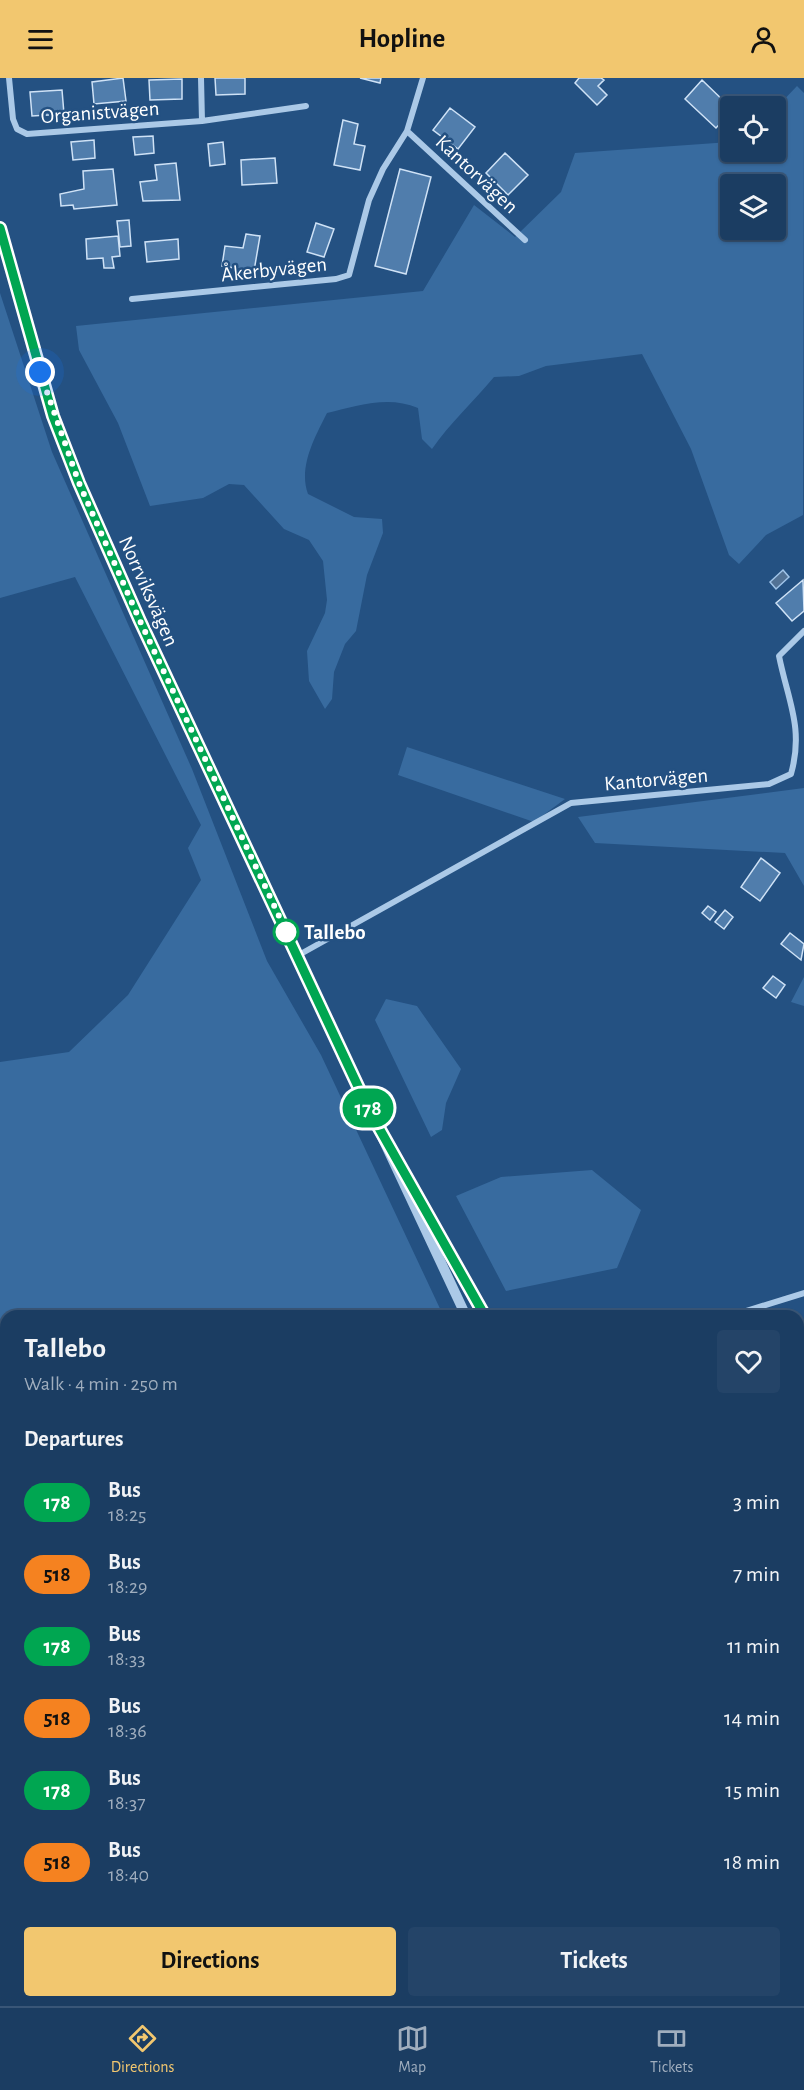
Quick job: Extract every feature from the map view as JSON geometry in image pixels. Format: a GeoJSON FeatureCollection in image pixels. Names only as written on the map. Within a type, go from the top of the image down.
{"type":"FeatureCollection","features":[{"type":"Feature","properties":{"kind":"street","name":"Organistvägen"},"geometry":{"type":"LineString","coordinates":[[9,78],[13,119],[17,129],[27,134],[202,121],[306,106]]}},
{"type":"Feature","properties":{"kind":"street"},"geometry":{"type":"LineString","coordinates":[[201,78],[202,121]]}},
{"type":"Feature","properties":{"kind":"street","name":"Åkerbyvägen"},"geometry":{"type":"LineString","coordinates":[[132,299],[349,276],[369,200],[383,169],[407,131],[423,78]]}},
{"type":"Feature","properties":{"kind":"street","name":"Kantorvägen"},"geometry":{"type":"LineString","coordinates":[[407,131],[525,240]]}},
{"type":"Feature","properties":{"kind":"street","name":"Norrviksvägen"},"geometry":{"type":"LineString","coordinates":[[0,228],[53,416],[79,483],[140,621],[452,1285],[462,1310]]}},
{"type":"Feature","properties":{"kind":"street","name":"Kantorvägen"},"geometry":{"type":"LineString","coordinates":[[297,956],[571,803],[769,784],[791,774],[802,748],[802,732],[779,656],[804,631]]}},
{"type":"Feature","properties":{"kind":"street","name":"Norrviksvägen"},"geometry":{"type":"LineString","coordinates":[[370,1112],[482,1310]]}},
{"type":"Feature","properties":{"kind":"street"},"geometry":{"type":"LineString","coordinates":[[749,1310],[804,1293]]}},
{"type":"Feature","properties":{"kind":"shaded area"},"geometry":{"type":"Polygon","coordinates":[[[797,86],[804,93],[803,515],[766,535],[739,564],[729,555],[691,449],[642,354],[546,366],[519,376],[494,377],[432,449],[422,439],[418,408],[407,404],[372,403],[327,413],[306,463],[305,484],[308,494],[354,517],[382,519],[383,533],[367,575],[356,631],[345,644],[334,672],[332,699],[325,709],[309,681],[307,651],[325,613],[327,600],[323,561],[309,540],[284,529],[244,485],[229,484],[203,498],[150,506],[118,423],[79,350],[76,326],[423,291],[474,205],[515,237],[561,192],[575,153],[720,143],[720,162],[786,162],[786,98],[797,86]]]}},
{"type":"Feature","properties":{"kind":"shaded area"},"geometry":{"type":"Polygon","coordinates":[[[0,293],[52,452],[192,769],[267,961],[321,1055],[441,1310],[0,1310],[0,1062],[69,1052],[128,995],[201,880],[188,848],[201,825],[75,577],[0,598],[0,293]]]}},
{"type":"Feature","properties":{"kind":"shaded area"},"geometry":{"type":"Polygon","coordinates":[[[783,570],[789,577],[776,589],[770,582],[783,570]]]}},
{"type":"Feature","properties":{"kind":"shaded area"},"geometry":{"type":"Polygon","coordinates":[[[407,747],[565,799],[534,822],[398,775],[407,747]]]}},
{"type":"Feature","properties":{"kind":"shaded area"},"geometry":{"type":"Polygon","coordinates":[[[804,788],[804,886],[785,853],[595,843],[578,817],[804,788]]]}},
{"type":"Feature","properties":{"kind":"shaded area"},"geometry":{"type":"Polygon","coordinates":[[[804,977],[804,1006],[791,1002],[804,977]]]}},
{"type":"Feature","properties":{"kind":"shaded area"},"geometry":{"type":"Polygon","coordinates":[[[386,999],[417,1006],[461,1069],[446,1103],[442,1130],[431,1137],[375,1020],[386,999]]]}},
{"type":"Feature","properties":{"kind":"shaded area"},"geometry":{"type":"Polygon","coordinates":[[[592,1170],[641,1210],[617,1268],[506,1291],[456,1196],[501,1177],[592,1170]]]}},
{"type":"Feature","properties":{"kind":"building"},"geometry":{"type":"Polygon","coordinates":[[[123,78],[126,101],[94,104],[92,82],[123,78]]]}},
{"type":"Feature","properties":{"kind":"building"},"geometry":{"type":"Polygon","coordinates":[[[215,78],[245,78],[245,94],[216,95],[215,78]]]}},
{"type":"Feature","properties":{"kind":"building"},"geometry":{"type":"Polygon","coordinates":[[[360,78],[381,78],[380,83],[360,78]]]}},
{"type":"Feature","properties":{"kind":"building"},"geometry":{"type":"Polygon","coordinates":[[[579,78],[601,78],[604,80],[598,86],[607,95],[597,105],[575,83],[579,78]]]}},
{"type":"Feature","properties":{"kind":"building"},"geometry":{"type":"Polygon","coordinates":[[[182,79],[182,99],[150,100],[149,80],[182,79]]]}},
{"type":"Feature","properties":{"kind":"building"},"geometry":{"type":"Polygon","coordinates":[[[702,80],[720,97],[720,124],[716,128],[685,99],[702,80]]]}},
{"type":"Feature","properties":{"kind":"building"},"geometry":{"type":"Polygon","coordinates":[[[62,90],[64,114],[32,116],[30,92],[62,90]]]}},
{"type":"Feature","properties":{"kind":"building"},"geometry":{"type":"Polygon","coordinates":[[[450,108],[475,127],[458,149],[433,130],[450,108]]]}},
{"type":"Feature","properties":{"kind":"building"},"geometry":{"type":"Polygon","coordinates":[[[343,120],[358,124],[354,144],[365,146],[360,170],[334,165],[343,120]]]}},
{"type":"Feature","properties":{"kind":"building"},"geometry":{"type":"Polygon","coordinates":[[[153,136],[154,153],[135,155],[133,137],[153,136]]]}},
{"type":"Feature","properties":{"kind":"building"},"geometry":{"type":"Polygon","coordinates":[[[94,140],[95,158],[73,160],[71,142],[94,140]]]}},
{"type":"Feature","properties":{"kind":"building"},"geometry":{"type":"Polygon","coordinates":[[[223,142],[225,164],[210,166],[208,144],[223,142]]]}},
{"type":"Feature","properties":{"kind":"building"},"geometry":{"type":"Polygon","coordinates":[[[505,153],[528,175],[508,195],[486,173],[505,153]]]}},
{"type":"Feature","properties":{"kind":"building"},"geometry":{"type":"Polygon","coordinates":[[[275,158],[277,183],[242,185],[241,160],[275,158]]]}},
{"type":"Feature","properties":{"kind":"building"},"geometry":{"type":"Polygon","coordinates":[[[176,163],[180,200],[143,201],[140,182],[157,180],[155,165],[176,163]]]}},
{"type":"Feature","properties":{"kind":"building"},"geometry":{"type":"Polygon","coordinates":[[[113,169],[117,205],[74,209],[73,205],[61,206],[60,194],[84,189],[83,171],[113,169]]]}},
{"type":"Feature","properties":{"kind":"building"},"geometry":{"type":"Polygon","coordinates":[[[400,169],[431,177],[406,274],[375,266],[400,169]]]}},
{"type":"Feature","properties":{"kind":"building"},"geometry":{"type":"Polygon","coordinates":[[[129,220],[131,246],[120,247],[117,221],[129,220]]]}},
{"type":"Feature","properties":{"kind":"building"},"geometry":{"type":"Polygon","coordinates":[[[316,223],[334,229],[324,257],[307,252],[316,223]]]}},
{"type":"Feature","properties":{"kind":"building"},"geometry":{"type":"Polygon","coordinates":[[[246,234],[260,236],[254,271],[222,266],[225,246],[243,248],[246,234]]]}},
{"type":"Feature","properties":{"kind":"building"},"geometry":{"type":"Polygon","coordinates":[[[118,236],[120,256],[112,257],[114,268],[104,268],[103,258],[87,259],[86,239],[118,236]]]}},
{"type":"Feature","properties":{"kind":"building"},"geometry":{"type":"Polygon","coordinates":[[[178,239],[179,259],[147,262],[145,242],[178,239]]]}},
{"type":"Feature","properties":{"kind":"building"},"geometry":{"type":"Polygon","coordinates":[[[803,580],[804,611],[792,621],[776,603],[803,580]]]}},
{"type":"Feature","properties":{"kind":"building"},"geometry":{"type":"Polygon","coordinates":[[[761,858],[780,873],[760,901],[741,887],[761,858]]]}},
{"type":"Feature","properties":{"kind":"building"},"geometry":{"type":"Polygon","coordinates":[[[708,906],[716,912],[710,920],[702,913],[708,906]]]}},
{"type":"Feature","properties":{"kind":"building"},"geometry":{"type":"Polygon","coordinates":[[[725,910],[733,917],[724,929],[715,922],[725,910]]]}},
{"type":"Feature","properties":{"kind":"building"},"geometry":{"type":"Polygon","coordinates":[[[790,933],[804,944],[801,960],[781,944],[790,933]]]}},
{"type":"Feature","properties":{"kind":"building"},"geometry":{"type":"Polygon","coordinates":[[[773,976],[785,985],[776,998],[763,988],[773,976]]]}},
{"type":"Feature","properties":{"kind":"bus line","name":"178"},"geometry":{"type":"LineString","coordinates":[[0,228],[53,416],[79,483],[140,621],[370,1112],[482,1310]]}},
{"type":"Feature","properties":{"kind":"place","name":"Tallebo"},"geometry":{"type":"Point","coordinates":[286,932]}},
{"type":"Feature","properties":{"kind":"route"},"geometry":{"type":"LineString","coordinates":[[40,372],[53,416],[79,483],[140,621],[288,935],[286,932]]}}]}
